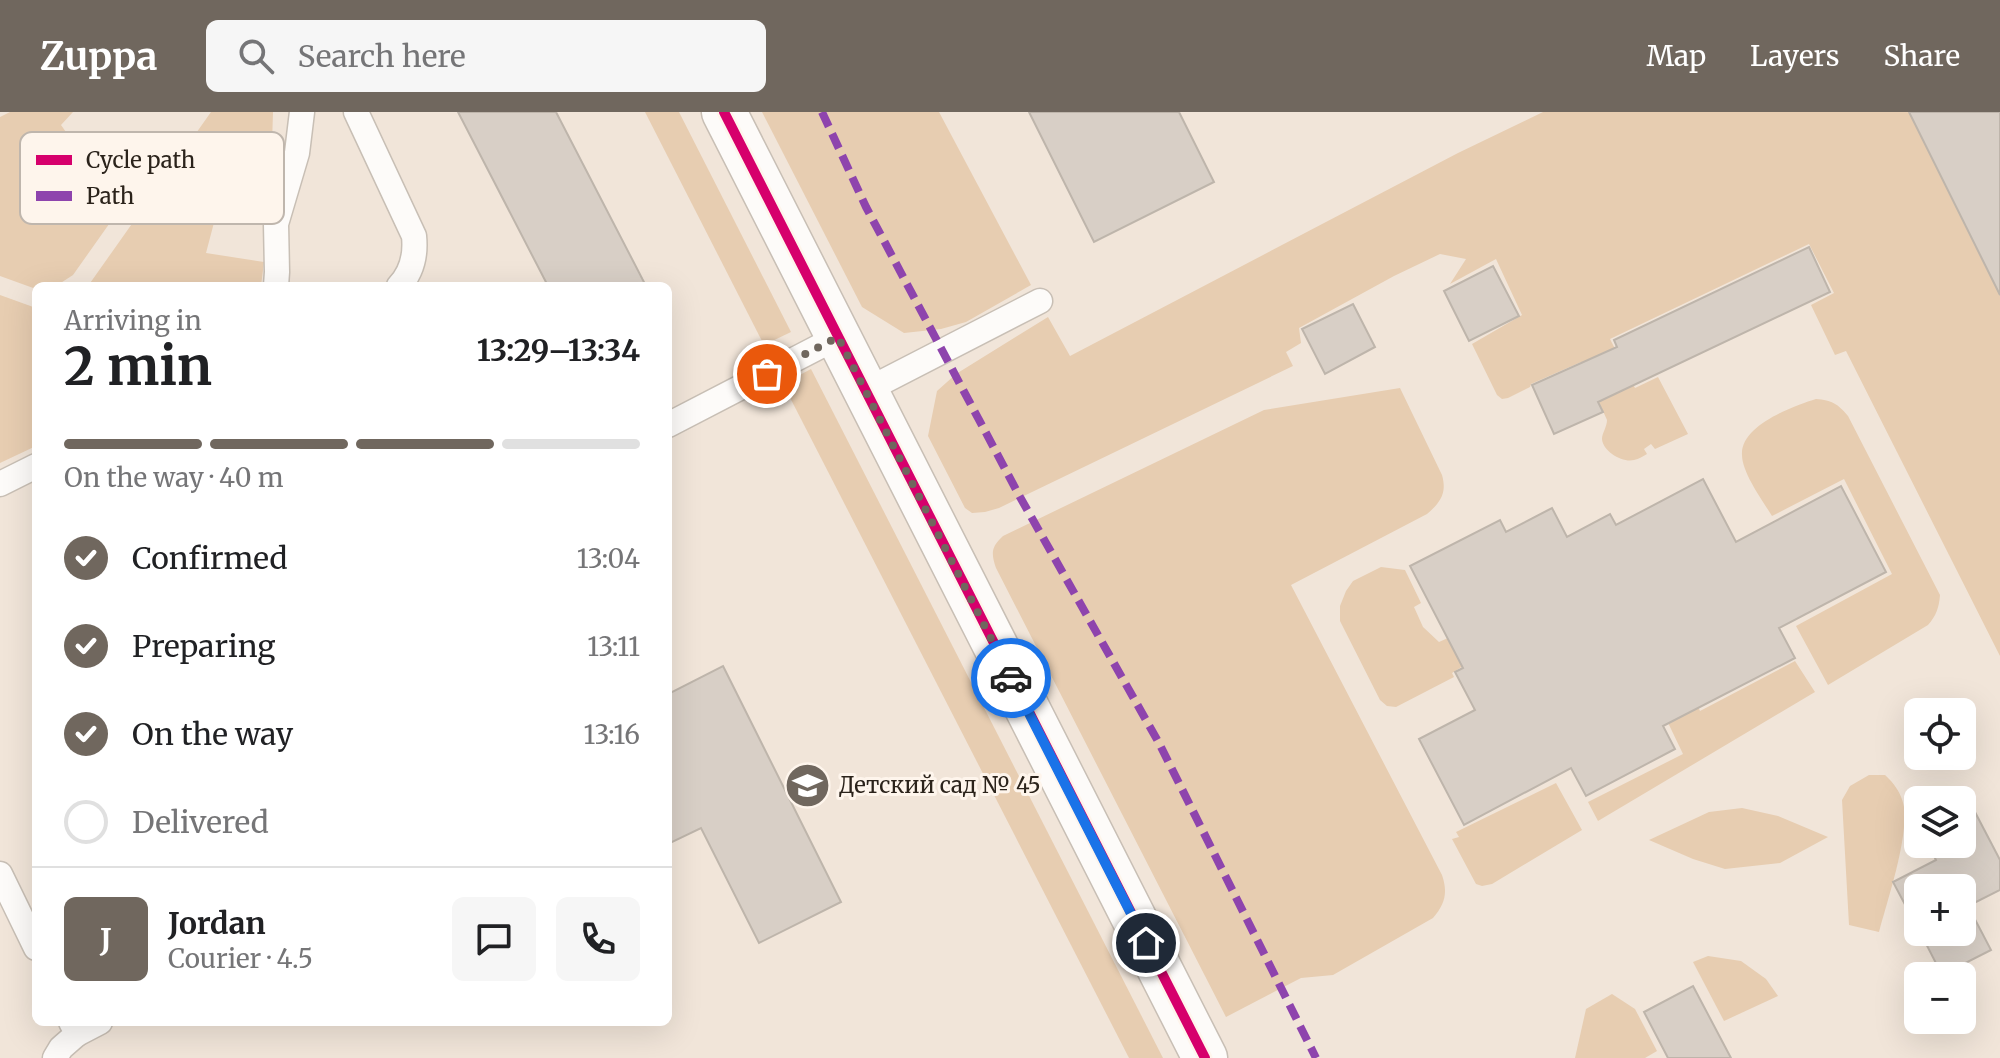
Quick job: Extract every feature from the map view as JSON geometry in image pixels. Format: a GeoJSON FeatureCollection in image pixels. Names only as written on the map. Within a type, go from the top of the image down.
{"type":"FeatureCollection","features":[{"type":"Feature","properties":{"kind":"street"},"geometry":{"type":"LineString","coordinates":[[724,112],[1205,1058]]}},
{"type":"Feature","properties":{"kind":"lane"},"geometry":{"type":"LineString","coordinates":[[284,197],[297,153],[302,112]]}},
{"type":"Feature","properties":{"kind":"lane"},"geometry":{"type":"LineString","coordinates":[[356,112],[414,236],[415,250],[408,276],[403,282]]}},
{"type":"Feature","properties":{"kind":"lane"},"geometry":{"type":"LineString","coordinates":[[276,224],[276,282]]}},
{"type":"Feature","properties":{"kind":"lane"},"geometry":{"type":"LineString","coordinates":[[865,391],[1040,301]]}},
{"type":"Feature","properties":{"kind":"lane"},"geometry":{"type":"LineString","coordinates":[[672,423],[838,337]]}},
{"type":"Feature","properties":{"kind":"lane"},"geometry":{"type":"LineString","coordinates":[[0,484],[32,468]]}},
{"type":"Feature","properties":{"kind":"lane"},"geometry":{"type":"LineString","coordinates":[[3,886],[32,940]]}},
{"type":"Feature","properties":{"kind":"lane"},"geometry":{"type":"LineString","coordinates":[[55,1058],[74,1028]]}},
{"type":"Feature","properties":{"kind":"shaded area"},"geometry":{"type":"Polygon","coordinates":[[[10,112],[73,112],[61,125],[66,132],[20,132],[20,224],[109,224],[73,275],[62,282],[32,282],[32,288],[0,276],[0,117],[10,112]]]}},
{"type":"Feature","properties":{"kind":"shaded area"},"geometry":{"type":"Polygon","coordinates":[[[211,112],[273,112],[272,132],[197,132],[211,112]]]}},
{"type":"Feature","properties":{"kind":"shaded area"},"geometry":{"type":"Polygon","coordinates":[[[645,112],[679,112],[791,332],[764,345],[645,112]]]}},
{"type":"Feature","properties":{"kind":"shaded area"},"geometry":{"type":"Polygon","coordinates":[[[762,112],[939,112],[1031,285],[966,322],[941,329],[904,333],[862,307],[762,112]]]}},
{"type":"Feature","properties":{"kind":"shaded area"},"geometry":{"type":"Polygon","coordinates":[[[1543,112],[2000,112],[2000,656],[1846,351],[1835,355],[1811,305],[1834,293],[1809,244],[1610,339],[1635,388],[1658,377],[1688,434],[1655,449],[1651,444],[1644,449],[1647,454],[1636,460],[1619,458],[1603,444],[1607,420],[1581,362],[1508,398],[1502,399],[1497,395],[1472,344],[1522,315],[1496,259],[1450,284],[1466,259],[1440,254],[1299,328],[1301,343],[1286,352],[1293,366],[999,508],[972,513],[965,508],[928,436],[937,391],[956,374],[1048,317],[1070,356],[1458,153],[1543,112]]]}},
{"type":"Feature","properties":{"kind":"shaded area"},"geometry":{"type":"Polygon","coordinates":[[[132,224],[214,224],[206,253],[264,262],[262,282],[91,282],[132,224]]]}},
{"type":"Feature","properties":{"kind":"shaded area"},"geometry":{"type":"Polygon","coordinates":[[[0,295],[32,307],[32,448],[0,463],[0,295]]]}},
{"type":"Feature","properties":{"kind":"shaded area"},"geometry":{"type":"Polygon","coordinates":[[[811,369],[1163,1058],[1129,1058],[783,384],[811,369]]]}},
{"type":"Feature","properties":{"kind":"shaded area"},"geometry":{"type":"Polygon","coordinates":[[[1400,388],[1442,475],[1444,487],[1439,501],[1427,514],[1291,585],[1442,875],[1444,898],[1433,918],[1333,975],[1301,978],[1226,1017],[996,568],[993,550],[1003,536],[1264,410],[1400,388]]]}},
{"type":"Feature","properties":{"kind":"shaded area"},"geometry":{"type":"Polygon","coordinates":[[[1816,399],[1834,403],[1848,416],[1940,595],[1937,612],[1928,625],[1828,685],[1796,626],[1892,574],[1844,479],[1772,516],[1749,478],[1742,455],[1749,435],[1758,426],[1782,412],[1816,399]]]}},
{"type":"Feature","properties":{"kind":"shaded area"},"geometry":{"type":"Polygon","coordinates":[[[1381,567],[1405,570],[1421,603],[1414,607],[1423,627],[1439,642],[1448,638],[1463,666],[1452,673],[1454,677],[1396,707],[1387,706],[1380,700],[1340,621],[1340,606],[1353,581],[1381,567]]]}},
{"type":"Feature","properties":{"kind":"shaded area"},"geometry":{"type":"Polygon","coordinates":[[[1795,661],[1815,692],[1598,821],[1588,802],[1683,754],[1648,681],[1678,664],[1700,711],[1795,661]]]}},
{"type":"Feature","properties":{"kind":"shaded area"},"geometry":{"type":"Polygon","coordinates":[[[1869,775],[1885,775],[1897,789],[1904,807],[1900,852],[1879,932],[1849,925],[1842,800],[1850,786],[1869,775]]]}},
{"type":"Feature","properties":{"kind":"shaded area"},"geometry":{"type":"Polygon","coordinates":[[[1556,783],[1582,830],[1492,884],[1476,884],[1452,839],[1459,837],[1456,832],[1556,783]]]}},
{"type":"Feature","properties":{"kind":"shaded area"},"geometry":{"type":"Polygon","coordinates":[[[1742,808],[1778,816],[1828,837],[1780,863],[1725,869],[1649,840],[1709,812],[1742,808]]]}},
{"type":"Feature","properties":{"kind":"shaded area"},"geometry":{"type":"Polygon","coordinates":[[[1708,956],[1741,961],[1766,979],[1778,996],[1724,1021],[1693,962],[1708,956]]]}},
{"type":"Feature","properties":{"kind":"shaded area"},"geometry":{"type":"Polygon","coordinates":[[[1612,994],[1635,1009],[1657,1051],[1645,1058],[1575,1058],[1586,1009],[1612,994]]]}},
{"type":"Feature","properties":{"kind":"building"},"geometry":{"type":"Polygon","coordinates":[[[458,112],[556,112],[644,282],[546,282],[458,112]]]}},
{"type":"Feature","properties":{"kind":"building"},"geometry":{"type":"Polygon","coordinates":[[[1029,112],[1179,112],[1214,182],[1094,242],[1029,112]]]}},
{"type":"Feature","properties":{"kind":"building"},"geometry":{"type":"Polygon","coordinates":[[[1909,112],[2000,112],[2000,295],[1909,112]]]}},
{"type":"Feature","properties":{"kind":"building"},"geometry":{"type":"Polygon","coordinates":[[[1809,247],[1830,292],[1598,402],[1603,412],[1554,434],[1532,385],[1617,347],[1614,340],[1809,247]]]}},
{"type":"Feature","properties":{"kind":"building"},"geometry":{"type":"Polygon","coordinates":[[[1493,266],[1519,316],[1469,341],[1444,291],[1493,266]]]}},
{"type":"Feature","properties":{"kind":"building"},"geometry":{"type":"Polygon","coordinates":[[[1353,304],[1375,347],[1325,374],[1302,329],[1353,304]]]}},
{"type":"Feature","properties":{"kind":"building"},"geometry":{"type":"Polygon","coordinates":[[[1703,479],[1736,542],[1841,486],[1886,572],[1779,628],[1795,658],[1663,726],[1675,749],[1586,796],[1571,768],[1464,825],[1419,739],[1475,710],[1455,672],[1463,668],[1410,566],[1500,520],[1506,532],[1552,508],[1567,537],[1610,514],[1616,525],[1703,479]]]}},
{"type":"Feature","properties":{"kind":"building"},"geometry":{"type":"Polygon","coordinates":[[[723,666],[841,902],[759,943],[701,828],[672,842],[672,692],[723,666]]]}},
{"type":"Feature","properties":{"kind":"building"},"geometry":{"type":"Polygon","coordinates":[[[1976,814],[2000,860],[2000,890],[1976,902],[1976,874],[1909,874],[1936,860],[1976,858],[1976,814]]]}},
{"type":"Feature","properties":{"kind":"building"},"geometry":{"type":"Polygon","coordinates":[[[1904,876],[1904,903],[1893,882],[1904,876]]]}},
{"type":"Feature","properties":{"kind":"building"},"geometry":{"type":"Polygon","coordinates":[[[1976,921],[1991,950],[1967,962],[1935,962],[1927,946],[1976,946],[1976,921]]]}},
{"type":"Feature","properties":{"kind":"building"},"geometry":{"type":"Polygon","coordinates":[[[1693,986],[1731,1058],[1668,1058],[1644,1012],[1693,986]]]}},
{"type":"Feature","properties":{"kind":"marked path"},"geometry":{"type":"LineString","coordinates":[[822,112],[866,207],[1020,497],[1159,743],[1316,1058]]}},
{"type":"Feature","properties":{"kind":"cycle path"},"geometry":{"type":"LineString","coordinates":[[724,112],[1205,1058]]}},
{"type":"Feature","properties":{"kind":"way so far"},"geometry":{"type":"LineString","coordinates":[[767,374],[838,337],[1011,678]]}},
{"type":"Feature","properties":{"kind":"place","name":"Детский сад № 45"},"geometry":{"type":"Point","coordinates":[808,785]}},
{"type":"Feature","properties":{"kind":"route"},"geometry":{"type":"LineString","coordinates":[[1011,678],[1146,943]]}}]}
